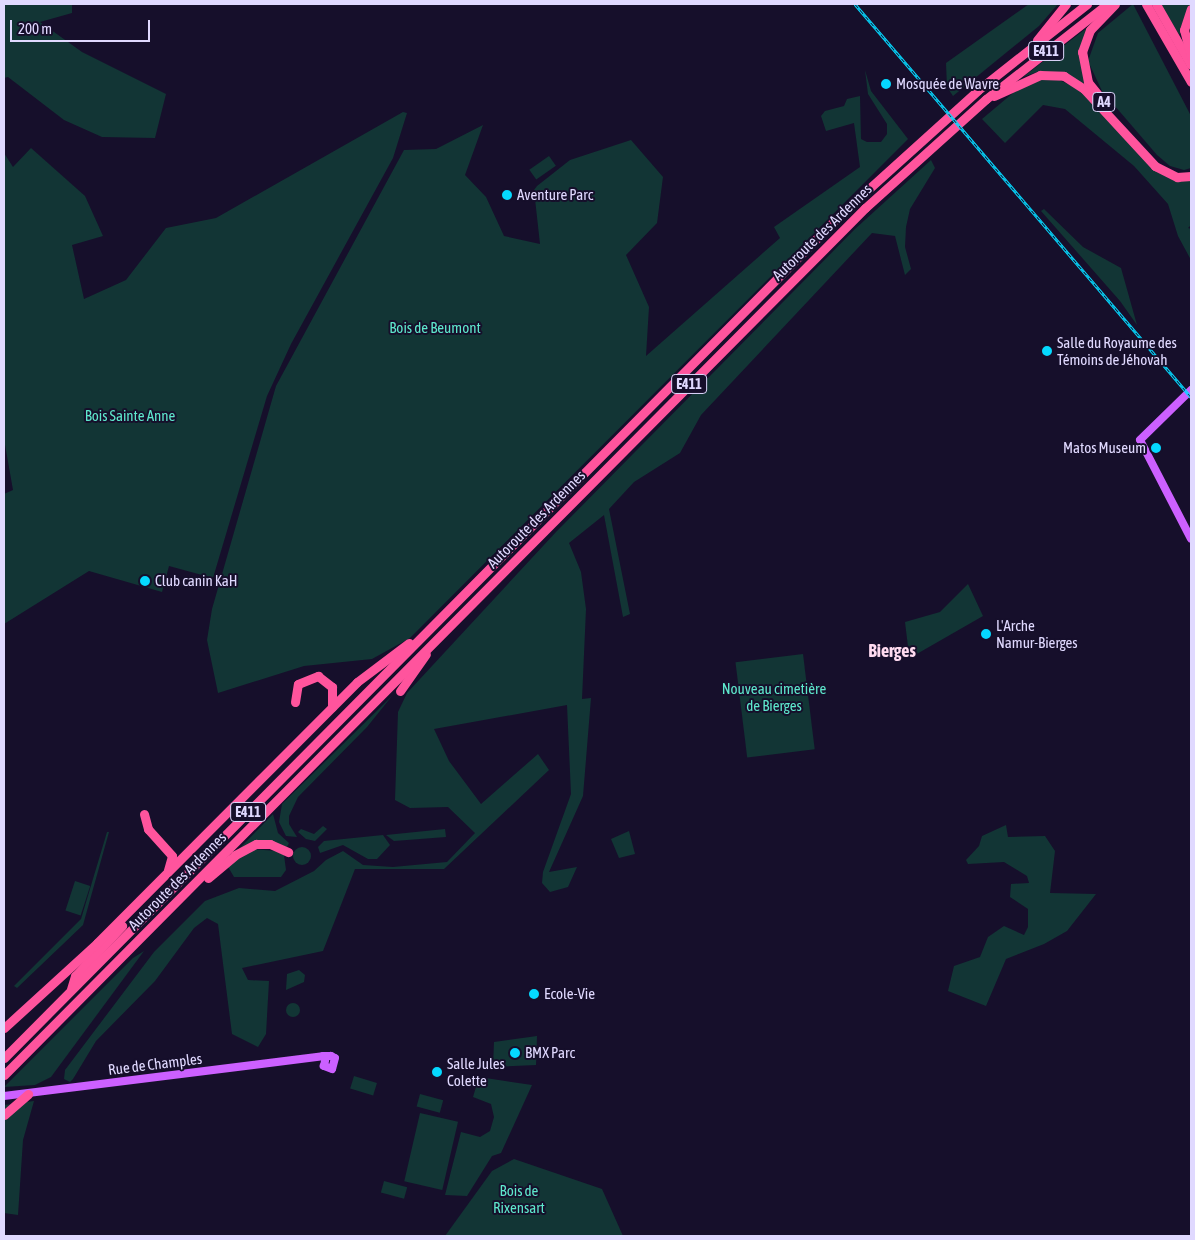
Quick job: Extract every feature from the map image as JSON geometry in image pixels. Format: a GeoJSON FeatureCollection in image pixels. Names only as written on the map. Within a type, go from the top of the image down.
{"type":"FeatureCollection","features":[{"type":"Feature","properties":{"kind":"highway"},"geometry":{"type":"LineString","coordinates":[[1036,44],[1040,33],[1066,4]]}},
{"type":"Feature","properties":{"kind":"highway","name":"Autoroute des Ardennes"},"geometry":{"type":"LineString","coordinates":[[4,1058],[424,634],[907,152],[978,90],[1087,4]]}},
{"type":"Feature","properties":{"kind":"highway","name":"Autoroute des Ardennes"},"geometry":{"type":"LineString","coordinates":[[4,1075],[783,290],[917,160],[986,99],[1107,4]]}},
{"type":"Feature","properties":{"kind":"highway","name":"A4"},"geometry":{"type":"LineString","coordinates":[[1115,4],[1090,30],[1085,42],[1082,62],[1088,82],[1159,161],[1176,171],[1191,171]]}},
{"type":"Feature","properties":{"kind":"highway"},"geometry":{"type":"LineString","coordinates":[[1146,4],[1191,82]]}},
{"type":"Feature","properties":{"kind":"highway"},"geometry":{"type":"LineString","coordinates":[[1156,4],[1191,64]]}},
{"type":"Feature","properties":{"kind":"highway"},"geometry":{"type":"LineString","coordinates":[[1191,9],[1184,30],[1191,64]]}},
{"type":"Feature","properties":{"kind":"highway","name":"A4"},"geometry":{"type":"LineString","coordinates":[[986,99],[1040,75],[1064,76],[1089,93],[1156,166],[1177,177],[1191,176]]}},
{"type":"Feature","properties":{"kind":"highway"},"geometry":{"type":"LineString","coordinates":[[4,1028],[154,887],[332,707],[381,662],[415,637],[424,634]]}},
{"type":"Feature","properties":{"kind":"highway"},"geometry":{"type":"LineString","coordinates":[[400,691],[419,667],[431,644]]}},
{"type":"Feature","properties":{"kind":"highway"},"geometry":{"type":"LineString","coordinates":[[296,702],[298,684],[318,676],[332,687],[332,707]]}},
{"type":"Feature","properties":{"kind":"highway"},"geometry":{"type":"LineString","coordinates":[[144,814],[148,829],[172,856],[166,875]]}},
{"type":"Feature","properties":{"kind":"highway"},"geometry":{"type":"LineString","coordinates":[[198,880],[208,878],[235,855],[256,844],[270,844],[288,852]]}},
{"type":"Feature","properties":{"kind":"highway"},"geometry":{"type":"LineString","coordinates":[[71,991],[75,976],[154,887]]}},
{"type":"Feature","properties":{"kind":"highway"},"geometry":{"type":"LineString","coordinates":[[4,1115],[24,1095]]}},
{"type":"Feature","properties":{"kind":"main road"},"geometry":{"type":"LineString","coordinates":[[1191,390],[1140,440],[1191,539]]}},
{"type":"Feature","properties":{"kind":"main road"},"geometry":{"type":"LineString","coordinates":[[1145,449],[1159,421]]}},
{"type":"Feature","properties":{"kind":"main road","name":"Rue de Champles"},"geometry":{"type":"LineString","coordinates":[[4,1096],[311,1058],[325,1060]]}},
{"type":"Feature","properties":{"kind":"green space"},"geometry":{"type":"Polygon","coordinates":[[[4,4],[72,4],[72,13],[40,22],[82,52],[166,94],[155,138],[102,137],[64,120],[8,77],[4,78],[4,4]]]}},
{"type":"Feature","properties":{"kind":"green space"},"geometry":{"type":"Polygon","coordinates":[[[1029,4],[1058,4],[1039,26],[953,96],[947,87],[946,63],[1029,4]]]}},
{"type":"Feature","properties":{"kind":"green space"},"geometry":{"type":"Polygon","coordinates":[[[1133,4],[1191,116],[1191,168],[1184,170],[1170,166],[1157,155],[1102,91],[1088,61],[1098,33],[1133,4]]]}},
{"type":"Feature","properties":{"kind":"green space"},"geometry":{"type":"Polygon","coordinates":[[[1161,4],[1191,4],[1180,35],[1178,33],[1161,4]]]}},
{"type":"Feature","properties":{"kind":"green space"},"geometry":{"type":"Polygon","coordinates":[[[1092,24],[1082,43],[1090,90],[1040,71],[1023,77],[1092,24]]]}},
{"type":"Feature","properties":{"kind":"green space","name":"Bois de Beumont"},"geometry":{"type":"Polygon","coordinates":[[[865,70],[871,91],[908,139],[410,638],[372,659],[304,666],[218,693],[207,640],[212,609],[276,386],[404,150],[436,149],[483,125],[465,175],[486,197],[504,236],[540,244],[534,190],[537,186],[570,160],[631,140],[663,177],[657,223],[626,255],[649,307],[646,356],[780,238],[774,227],[860,167],[854,123],[826,131],[821,116],[825,111],[844,106],[847,99],[860,96],[861,139],[867,142],[881,142],[887,134],[887,124],[868,94],[865,70]]]}},
{"type":"Feature","properties":{"kind":"green space"},"geometry":{"type":"Polygon","coordinates":[[[1055,78],[1081,90],[1154,167],[1176,180],[1191,180],[1191,225],[1188,228],[1191,229],[1191,260],[1178,236],[1168,204],[1134,166],[1065,109],[1043,105],[1005,143],[982,119],[1020,87],[1038,79],[1055,78]]]}},
{"type":"Feature","properties":{"kind":"green space","name":"Bois Sainte Anne"},"geometry":{"type":"Polygon","coordinates":[[[403,112],[407,113],[393,158],[291,344],[267,396],[213,578],[169,566],[162,592],[89,571],[4,624],[4,494],[13,490],[4,439],[4,153],[13,167],[31,148],[85,196],[103,236],[72,245],[84,299],[126,280],[166,228],[216,218],[403,112]]]}},
{"type":"Feature","properties":{"kind":"green space"},"geometry":{"type":"Polygon","coordinates":[[[549,156],[556,166],[536,180],[529,170],[549,156]]]}},
{"type":"Feature","properties":{"kind":"green space"},"geometry":{"type":"Polygon","coordinates":[[[931,160],[935,168],[910,209],[906,227],[905,247],[911,269],[905,275],[895,236],[872,233],[701,415],[680,453],[634,482],[609,509],[630,614],[623,617],[604,515],[569,543],[581,572],[586,609],[582,699],[591,698],[583,796],[549,872],[577,867],[568,887],[550,892],[542,883],[543,872],[571,794],[567,705],[434,729],[449,761],[481,804],[538,754],[549,770],[444,869],[355,869],[323,951],[242,968],[248,980],[269,981],[266,1034],[258,1047],[232,1034],[218,924],[207,918],[194,928],[155,981],[96,1041],[73,1079],[70,1082],[64,1079],[65,1070],[154,952],[205,901],[239,888],[275,891],[314,871],[326,860],[343,851],[363,865],[393,867],[447,862],[475,833],[448,807],[410,808],[395,800],[398,712],[407,693],[556,532],[855,229],[931,160]]]}},
{"type":"Feature","properties":{"kind":"green space"},"geometry":{"type":"Polygon","coordinates":[[[1044,209],[1083,247],[1121,268],[1137,325],[1120,301],[1041,211],[1044,209]]]}},
{"type":"Feature","properties":{"kind":"green space"},"geometry":{"type":"Polygon","coordinates":[[[968,584],[983,616],[915,655],[909,655],[905,622],[940,612],[968,584]]]}},
{"type":"Feature","properties":{"kind":"green space","name":"Nouveau cimetière de Bierges"},"geometry":{"type":"Polygon","coordinates":[[[803,654],[815,749],[747,758],[736,662],[803,654]]]}},
{"type":"Feature","properties":{"kind":"green space"},"geometry":{"type":"Polygon","coordinates":[[[392,696],[367,727],[298,797],[289,816],[289,824],[297,837],[286,836],[279,822],[282,804],[392,696]]]}},
{"type":"Feature","properties":{"kind":"green space"},"geometry":{"type":"Polygon","coordinates":[[[273,814],[278,833],[289,843],[287,847],[272,842],[237,851],[273,814]]]}},
{"type":"Feature","properties":{"kind":"green space"},"geometry":{"type":"Polygon","coordinates":[[[1006,825],[1008,837],[1045,836],[1055,851],[1050,893],[1096,894],[1067,931],[1044,944],[1006,959],[986,1006],[948,991],[954,966],[980,957],[988,937],[1004,926],[1024,935],[1028,927],[1028,909],[1010,897],[1011,884],[1029,883],[1027,876],[1004,862],[968,864],[966,860],[979,846],[982,836],[1006,825]]]}},
{"type":"Feature","properties":{"kind":"green space"},"geometry":{"type":"Polygon","coordinates":[[[323,826],[327,829],[315,841],[306,839],[298,832],[301,829],[314,834],[323,826]]]}},
{"type":"Feature","properties":{"kind":"green space"},"geometry":{"type":"Polygon","coordinates":[[[445,829],[446,837],[394,841],[386,835],[445,829]]]}},
{"type":"Feature","properties":{"kind":"green space"},"geometry":{"type":"Polygon","coordinates":[[[629,831],[635,854],[619,858],[611,839],[629,831]]]}},
{"type":"Feature","properties":{"kind":"green space"},"geometry":{"type":"Polygon","coordinates":[[[107,832],[109,832],[83,925],[17,988],[14,986],[81,919],[107,832]]]}},
{"type":"Feature","properties":{"kind":"green space"},"geometry":{"type":"Polygon","coordinates":[[[383,835],[390,845],[377,859],[368,859],[343,845],[320,853],[318,847],[324,841],[383,835]]]}},
{"type":"Feature","properties":{"kind":"green space"},"geometry":{"type":"Polygon","coordinates":[[[302,847],[308,850],[311,856],[308,862],[302,865],[296,862],[293,856],[296,850],[302,847]]]}},
{"type":"Feature","properties":{"kind":"green space"},"geometry":{"type":"Polygon","coordinates":[[[252,849],[277,851],[284,855],[286,870],[281,877],[234,877],[227,865],[252,849]]]}},
{"type":"Feature","properties":{"kind":"green space"},"geometry":{"type":"Polygon","coordinates":[[[75,881],[90,886],[81,915],[65,910],[75,881]]]}},
{"type":"Feature","properties":{"kind":"green space"},"geometry":{"type":"Polygon","coordinates":[[[144,951],[51,1077],[35,1085],[4,1087],[133,958],[144,951]]]}},
{"type":"Feature","properties":{"kind":"green space"},"geometry":{"type":"Polygon","coordinates":[[[299,970],[305,975],[304,982],[286,990],[287,974],[299,970]]]}},
{"type":"Feature","properties":{"kind":"green space"},"geometry":{"type":"Polygon","coordinates":[[[290,1003],[296,1003],[300,1010],[296,1017],[290,1017],[286,1013],[286,1007],[290,1003]]]}},
{"type":"Feature","properties":{"kind":"green space","name":"BMX Parc"},"geometry":{"type":"Polygon","coordinates":[[[537,1036],[536,1065],[493,1067],[494,1042],[537,1036]]]}},
{"type":"Feature","properties":{"kind":"green space"},"geometry":{"type":"Polygon","coordinates":[[[354,1076],[377,1083],[373,1095],[350,1088],[354,1076]]]}},
{"type":"Feature","properties":{"kind":"green space"},"geometry":{"type":"Polygon","coordinates":[[[479,1077],[532,1085],[501,1153],[492,1156],[467,1196],[445,1195],[461,1132],[480,1137],[490,1131],[494,1117],[491,1104],[473,1097],[479,1077]]]}},
{"type":"Feature","properties":{"kind":"green space"},"geometry":{"type":"Polygon","coordinates":[[[420,1094],[443,1100],[440,1113],[417,1107],[420,1094]]]}},
{"type":"Feature","properties":{"kind":"green space"},"geometry":{"type":"Polygon","coordinates":[[[34,1101],[23,1140],[18,1215],[4,1213],[4,1105],[34,1101]]]}},
{"type":"Feature","properties":{"kind":"green space"},"geometry":{"type":"Polygon","coordinates":[[[420,1113],[458,1122],[442,1190],[404,1181],[420,1113]]]}},
{"type":"Feature","properties":{"kind":"green space","name":"Bois de Rixensart"},"geometry":{"type":"Polygon","coordinates":[[[514,1159],[602,1189],[623,1236],[445,1236],[492,1171],[514,1159]]]}},
{"type":"Feature","properties":{"kind":"green space"},"geometry":{"type":"Polygon","coordinates":[[[384,1181],[407,1187],[404,1199],[381,1193],[384,1181]]]}},
{"type":"Feature","properties":{"kind":"railway"},"geometry":{"type":"LineString","coordinates":[[855,4],[1191,397]]}},
{"type":"Feature","properties":{"kind":"place","name":"Mosquée de Wavre"},"geometry":{"type":"Point","coordinates":[886,84]}},
{"type":"Feature","properties":{"kind":"place","name":"Aventure Parc"},"geometry":{"type":"Point","coordinates":[507,195]}},
{"type":"Feature","properties":{"kind":"place","name":"Salle du Royaume des Témoins de Jéhovah"},"geometry":{"type":"Point","coordinates":[1047,351]}},
{"type":"Feature","properties":{"kind":"place","name":"Matos Museum"},"geometry":{"type":"Point","coordinates":[1156,448]}},
{"type":"Feature","properties":{"kind":"place","name":"Club canin KaH"},"geometry":{"type":"Point","coordinates":[145,581]}},
{"type":"Feature","properties":{"kind":"place","name":"L'Arche Namur-Bierges"},"geometry":{"type":"Point","coordinates":[986,634]}},
{"type":"Feature","properties":{"kind":"place","name":"Ecole-Vie"},"geometry":{"type":"Point","coordinates":[534,994]}},
{"type":"Feature","properties":{"kind":"place","name":"BMX Parc"},"geometry":{"type":"Point","coordinates":[515,1053]}},
{"type":"Feature","properties":{"kind":"place","name":"Salle Jules Colette"},"geometry":{"type":"Point","coordinates":[437,1072]}},
{"type":"Feature","properties":{"kind":"district","name":"Bierges"},"geometry":{"type":"Point","coordinates":[892,651]}}]}
